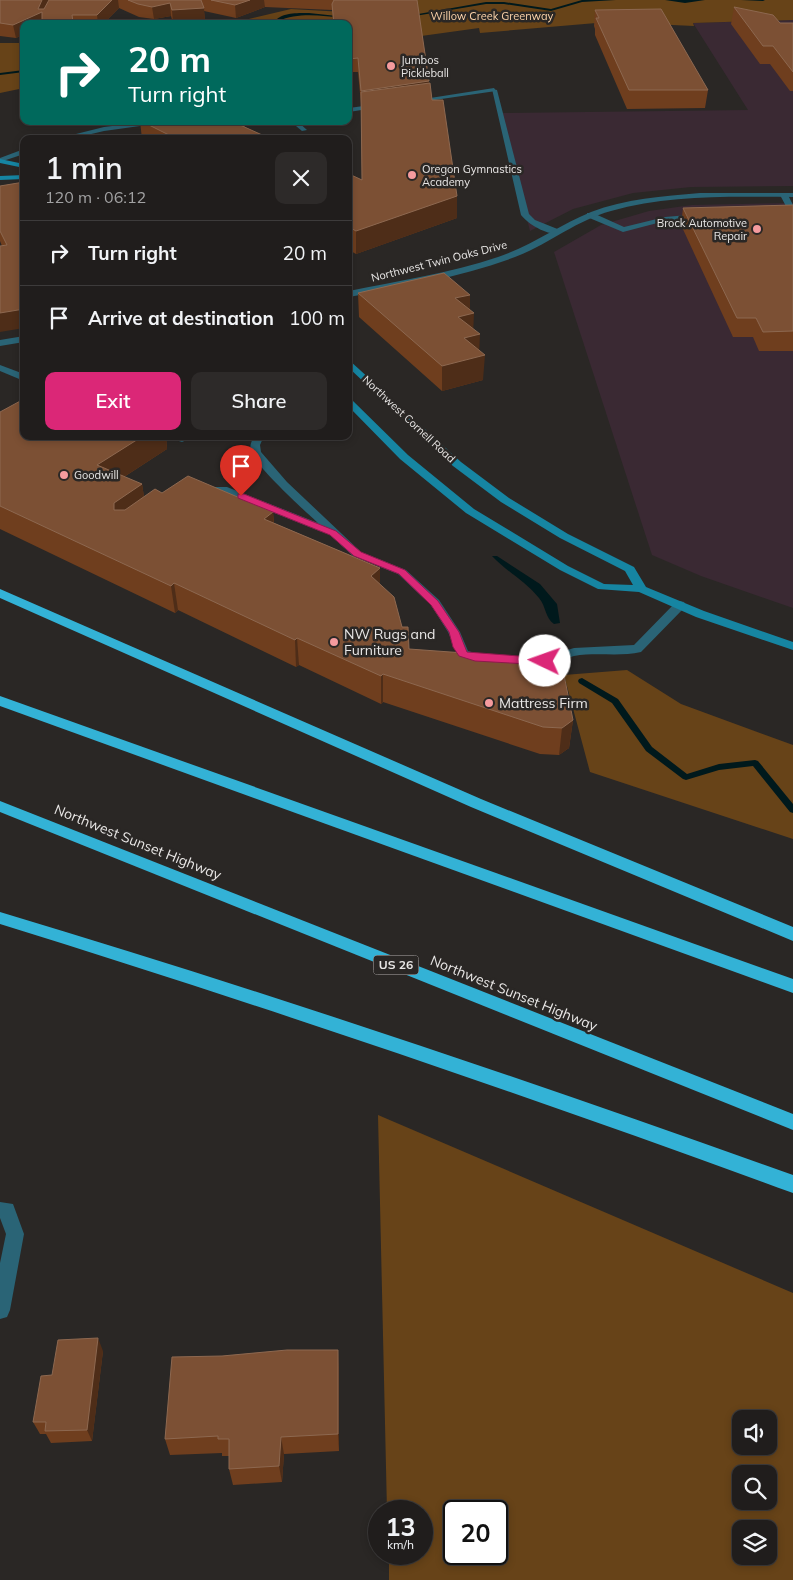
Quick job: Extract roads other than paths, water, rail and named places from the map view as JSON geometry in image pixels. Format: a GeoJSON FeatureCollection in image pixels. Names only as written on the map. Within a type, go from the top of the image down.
{"type":"FeatureCollection","features":[{"type":"Feature","properties":{"kind":"highway"},"geometry":{"type":"LineString","coordinates":[[0,593],[467,799],[793,934]]}},
{"type":"Feature","properties":{"kind":"highway"},"geometry":{"type":"LineString","coordinates":[[0,700],[793,986]]}},
{"type":"Feature","properties":{"kind":"highway","name":"Northwest Sunset Highway"},"geometry":{"type":"LineString","coordinates":[[0,806],[793,1122]]}},
{"type":"Feature","properties":{"kind":"highway"},"geometry":{"type":"LineString","coordinates":[[0,918],[166,968],[596,1112],[793,1184]]}},
{"type":"Feature","properties":{"kind":"main road"},"geometry":{"type":"LineString","coordinates":[[0,160],[20,165]]}},
{"type":"Feature","properties":{"kind":"main road"},"geometry":{"type":"LineString","coordinates":[[0,178],[20,177]]}},
{"type":"Feature","properties":{"kind":"main road","name":"Northwest Cornell Road"},"geometry":{"type":"LineString","coordinates":[[352,366],[457,464],[505,500],[564,536],[630,569],[641,589]]}},
{"type":"Feature","properties":{"kind":"main road"},"geometry":{"type":"LineString","coordinates":[[352,405],[404,456],[470,511],[564,568],[602,587],[641,589],[793,646]]}},
{"type":"Feature","properties":{"kind":"street"},"geometry":{"type":"LineString","coordinates":[[407,102],[494,90],[525,215],[532,222],[557,232]]}},
{"type":"Feature","properties":{"kind":"street"},"geometry":{"type":"LineString","coordinates":[[352,110],[388,104]]}},
{"type":"Feature","properties":{"kind":"street"},"geometry":{"type":"LineString","coordinates":[[77,135],[104,129],[138,125]]}},
{"type":"Feature","properties":{"kind":"street"},"geometry":{"type":"LineString","coordinates":[[298,125],[304,130]]}},
{"type":"Feature","properties":{"kind":"street"},"geometry":{"type":"LineString","coordinates":[[0,160],[20,152]]}},
{"type":"Feature","properties":{"kind":"street"},"geometry":{"type":"LineString","coordinates":[[774,216],[791,214],[789,195]]}},
{"type":"Feature","properties":{"kind":"street","name":"Northwest Twin Oaks Drive"},"geometry":{"type":"LineString","coordinates":[[352,293],[501,259],[534,245],[590,215],[634,203],[686,196],[789,195]]}},
{"type":"Feature","properties":{"kind":"street"},"geometry":{"type":"LineString","coordinates":[[590,215],[623,230],[665,218],[706,216]]}},
{"type":"Feature","properties":{"kind":"street"},"geometry":{"type":"LineString","coordinates":[[0,343],[20,340]]}},
{"type":"Feature","properties":{"kind":"street"},"geometry":{"type":"LineString","coordinates":[[0,368],[20,376]]}},
{"type":"Feature","properties":{"kind":"street"},"geometry":{"type":"LineString","coordinates":[[258,440],[255,445],[256,453],[282,484],[333,533],[357,554],[402,572],[435,603],[454,632],[458,647],[463,654],[493,658]]}},
{"type":"Feature","properties":{"kind":"street"},"geometry":{"type":"LineString","coordinates":[[519,660],[545,661],[574,652],[637,649],[680,605]]}},
{"type":"Feature","properties":{"kind":"street"},"geometry":{"type":"LineString","coordinates":[[0,1210],[6,1210],[15,1234],[0,1310]]}},
{"type":"Feature","properties":{"kind":"lane"},"geometry":{"type":"LineString","coordinates":[[187,492],[212,488],[223,489],[333,533]]}},
{"type":"Feature","properties":{"kind":"water"},"geometry":{"type":"Polygon","coordinates":[[[492,556],[497,556],[540,584],[557,604],[560,623],[554,624],[534,592],[492,556]]]}},
{"type":"Feature","properties":{"kind":"waterway"},"geometry":{"type":"LineString","coordinates":[[409,16],[486,3],[504,3],[551,10],[582,1],[614,0]]}},
{"type":"Feature","properties":{"kind":"waterway"},"geometry":{"type":"LineString","coordinates":[[667,0],[685,2],[703,0]]}},
{"type":"Feature","properties":{"kind":"waterway"},"geometry":{"type":"LineString","coordinates":[[743,0],[763,0]]}},
{"type":"Feature","properties":{"kind":"waterway"},"geometry":{"type":"LineString","coordinates":[[277,20],[289,15],[309,14],[344,17]]}},
{"type":"Feature","properties":{"kind":"waterway"},"geometry":{"type":"LineString","coordinates":[[0,74],[20,72]]}},
{"type":"Feature","properties":{"kind":"waterway"},"geometry":{"type":"LineString","coordinates":[[582,681],[615,701],[649,749],[686,777],[719,767],[755,763],[793,810]]}},
{"type":"Feature","properties":{"kind":"place","name":"Jumbos Pickleball"},"geometry":{"type":"Point","coordinates":[391,66]}},
{"type":"Feature","properties":{"kind":"place","name":"Oregon Gymnastics Academy"},"geometry":{"type":"Point","coordinates":[412,175]}},
{"type":"Feature","properties":{"kind":"place","name":"Brock Automotive Repair"},"geometry":{"type":"Point","coordinates":[757,229]}},
{"type":"Feature","properties":{"kind":"place","name":"Goodwill"},"geometry":{"type":"Point","coordinates":[64,475]}},
{"type":"Feature","properties":{"kind":"place","name":"NW Rugs and Furniture"},"geometry":{"type":"Point","coordinates":[334,642]}},
{"type":"Feature","properties":{"kind":"place","name":"Mattress Firm"},"geometry":{"type":"Point","coordinates":[489,703]}},
{"type":"Feature","properties":{"kind":"park label","name":"Willow Creek Greenway"},"geometry":{"type":"Point","coordinates":[492,16]}}]}
